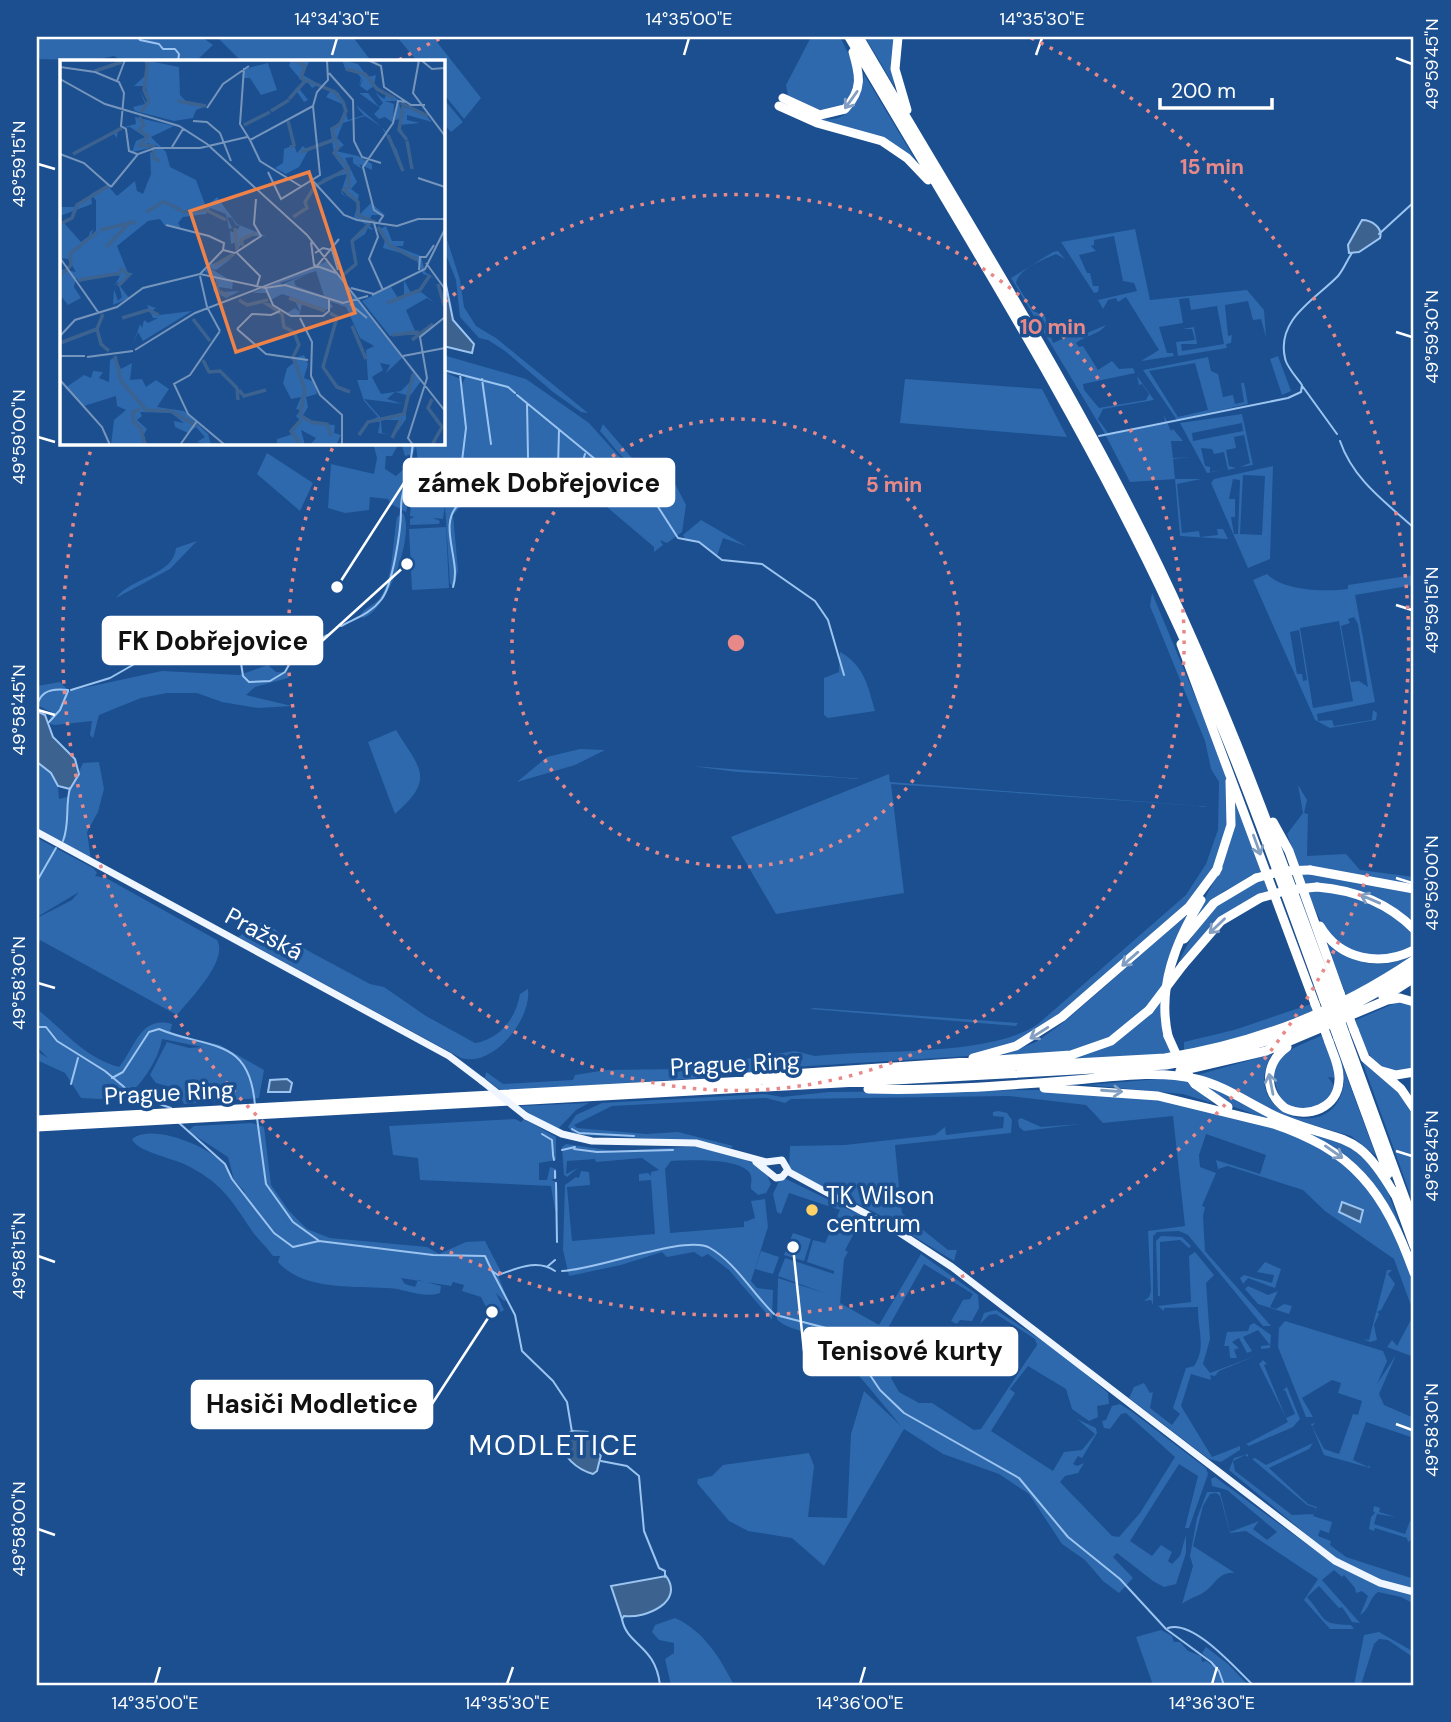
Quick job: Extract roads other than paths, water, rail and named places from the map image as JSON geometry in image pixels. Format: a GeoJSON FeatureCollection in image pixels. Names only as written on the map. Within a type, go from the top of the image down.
{"type":"FeatureCollection","features":[{"type":"Feature","properties":{"kind":"highway"},"geometry":{"type":"LineString","coordinates":[[849,37],[860,79],[856,96],[845,109],[829,116],[781,102],[817,123],[882,141],[907,158],[941,195]]}},
{"type":"Feature","properties":{"kind":"highway"},"geometry":{"type":"LineString","coordinates":[[849,37],[1086,444],[1171,612],[1241,773],[1414,1223]]}},
{"type":"Feature","properties":{"kind":"highway"},"geometry":{"type":"LineString","coordinates":[[859,37],[1076,408],[1133,514],[1200,654],[1257,794],[1414,1246]]}},
{"type":"Feature","properties":{"kind":"highway"},"geometry":{"type":"LineString","coordinates":[[898,37],[897,81],[918,137]]}},
{"type":"Feature","properties":{"kind":"highway"},"geometry":{"type":"LineString","coordinates":[[1171,612],[1183,652],[1224,758],[1328,999]]}},
{"type":"Feature","properties":{"kind":"highway"},"geometry":{"type":"LineString","coordinates":[[1224,758],[1230,780],[1232,818],[1218,868],[1182,932],[1168,979],[1164,1006],[1168,1036],[1185,1072],[1209,1096],[1235,1110],[1325,1145],[1362,1174],[1393,1219],[1414,1273]]}},
{"type":"Feature","properties":{"kind":"highway"},"geometry":{"type":"LineString","coordinates":[[1257,794],[1286,845],[1308,907],[1328,999]]}},
{"type":"Feature","properties":{"kind":"highway"},"geometry":{"type":"LineString","coordinates":[[929,1065],[992,1054],[1044,1031],[1179,916],[1199,896],[1218,868]]}},
{"type":"Feature","properties":{"kind":"highway"},"geometry":{"type":"LineString","coordinates":[[1168,979],[1183,941],[1203,913],[1231,890],[1256,878],[1282,872],[1310,870],[1414,888]]}},
{"type":"Feature","properties":{"kind":"highway"},"geometry":{"type":"LineString","coordinates":[[701,1085],[762,1075],[1055,1057],[1086,1051],[1122,1035],[1149,1010],[1221,921],[1260,898],[1288,890],[1317,887],[1349,891],[1376,902],[1414,929]]}},
{"type":"Feature","properties":{"kind":"highway"},"geometry":{"type":"LineString","coordinates":[[1308,907],[1328,938],[1353,955],[1383,959],[1414,950]]}},
{"type":"Feature","properties":{"kind":"highway","name":"Prague Ring"},"geometry":{"type":"LineString","coordinates":[[37,1127],[121,1119],[1121,1063],[1199,1053],[1259,1037],[1313,1017],[1361,993],[1414,960]]}},
{"type":"Feature","properties":{"kind":"highway","name":"Prague Ring"},"geometry":{"type":"LineString","coordinates":[[263,1111],[1122,1070],[1202,1060],[1263,1044],[1327,1020],[1370,998],[1414,969]]}},
{"type":"Feature","properties":{"kind":"highway"},"geometry":{"type":"LineString","coordinates":[[1361,1011],[1414,978]]}},
{"type":"Feature","properties":{"kind":"highway"},"geometry":{"type":"LineString","coordinates":[[1137,1077],[1215,1065],[1297,1040],[1393,999],[1414,1002]]}},
{"type":"Feature","properties":{"kind":"highway"},"geometry":{"type":"LineString","coordinates":[[1297,1040],[1275,1058],[1269,1079],[1271,1091],[1279,1102],[1301,1113],[1325,1106],[1338,1089],[1342,1036]]}},
{"type":"Feature","properties":{"kind":"highway"},"geometry":{"type":"LineString","coordinates":[[1342,1036],[1358,1042],[1378,1069],[1396,1075],[1414,1072]]}},
{"type":"Feature","properties":{"kind":"highway"},"geometry":{"type":"LineString","coordinates":[[1358,1042],[1370,1064],[1401,1089],[1414,1108]]}},
{"type":"Feature","properties":{"kind":"highway"},"geometry":{"type":"LineString","coordinates":[[803,1087],[895,1090],[1183,1077],[1206,1082],[1285,1120],[1341,1137],[1367,1152],[1395,1195]]}},
{"type":"Feature","properties":{"kind":"highway"},"geometry":{"type":"LineString","coordinates":[[970,1087],[1126,1092],[1190,1102],[1273,1124]]}},
{"type":"Feature","properties":{"kind":"highway","name":"Prague Ring"},"geometry":{"type":"LineString","coordinates":[[37,1119],[121,1119]]}},
{"type":"Feature","properties":{"kind":"main road","name":"Pražská"},"geometry":{"type":"LineString","coordinates":[[37,832],[428,1045],[471,1071],[526,1116],[562,1133],[592,1141],[696,1143],[734,1151]]}},
{"type":"Feature","properties":{"kind":"main road"},"geometry":{"type":"LineString","coordinates":[[734,1151],[771,1162],[782,1160],[786,1173],[894,1229],[952,1267],[1335,1561],[1368,1578],[1412,1591]]}},
{"type":"Feature","properties":{"kind":"main road"},"geometry":{"type":"LineString","coordinates":[[734,1151],[776,1178],[786,1173]]}},
{"type":"Feature","properties":{"kind":"main road"},"geometry":{"type":"LineString","coordinates":[[769,1172],[771,1162]]}},
{"type":"Feature","properties":{"kind":"waterway"},"geometry":{"type":"LineString","coordinates":[[126,37],[133,37]]}},
{"type":"Feature","properties":{"kind":"waterway"},"geometry":{"type":"LineString","coordinates":[[138,37],[140,40],[159,44],[163,49],[175,49],[179,54],[178,60]]}},
{"type":"Feature","properties":{"kind":"waterway"},"geometry":{"type":"LineString","coordinates":[[1379,234],[1414,202]]}},
{"type":"Feature","properties":{"kind":"waterway"},"geometry":{"type":"LineString","coordinates":[[1099,436],[1288,398],[1301,392],[1302,385],[1285,358],[1286,332],[1300,311],[1338,276],[1352,253]]}},
{"type":"Feature","properties":{"kind":"waterway"},"geometry":{"type":"LineString","coordinates":[[444,370],[508,387],[515,393]]}},
{"type":"Feature","properties":{"kind":"waterway"},"geometry":{"type":"LineString","coordinates":[[459,486],[466,428],[460,374]]}},
{"type":"Feature","properties":{"kind":"waterway"},"geometry":{"type":"LineString","coordinates":[[482,379],[491,444]]}},
{"type":"Feature","properties":{"kind":"waterway"},"geometry":{"type":"LineString","coordinates":[[1303,387],[1337,434]]}},
{"type":"Feature","properties":{"kind":"waterway"},"geometry":{"type":"LineString","coordinates":[[517,395],[612,473],[644,485],[678,538],[699,542],[722,560],[762,564],[815,601],[828,620],[844,675]]}},
{"type":"Feature","properties":{"kind":"waterway"},"geometry":{"type":"LineString","coordinates":[[527,403],[528,457]]}},
{"type":"Feature","properties":{"kind":"waterway"},"geometry":{"type":"LineString","coordinates":[[558,467],[559,430]]}},
{"type":"Feature","properties":{"kind":"waterway"},"geometry":{"type":"LineString","coordinates":[[1340,441],[1361,478],[1413,527]]}},
{"type":"Feature","properties":{"kind":"waterway"},"geometry":{"type":"LineString","coordinates":[[341,626],[372,609],[385,593],[396,556],[402,496],[412,475],[410,466],[413,444]]}},
{"type":"Feature","properties":{"kind":"waterway"},"geometry":{"type":"LineString","coordinates":[[576,485],[585,454]]}},
{"type":"Feature","properties":{"kind":"waterway"},"geometry":{"type":"LineString","coordinates":[[453,587],[455,565],[450,521],[460,503],[505,482],[531,474],[543,474],[600,491],[614,489],[629,482]]}},
{"type":"Feature","properties":{"kind":"waterway"},"geometry":{"type":"LineString","coordinates":[[457,505],[458,492]]}},
{"type":"Feature","properties":{"kind":"waterway"},"geometry":{"type":"LineString","coordinates":[[71,690],[110,678],[152,654],[178,645],[235,655],[241,663],[243,676],[249,682],[270,681],[285,672],[295,654],[327,635]]}},
{"type":"Feature","properties":{"kind":"waterway"},"geometry":{"type":"LineString","coordinates":[[37,706],[44,693],[57,689],[68,690]]}},
{"type":"Feature","properties":{"kind":"waterway"},"geometry":{"type":"LineString","coordinates":[[49,722],[60,710],[68,691]]}},
{"type":"Feature","properties":{"kind":"waterway"},"geometry":{"type":"LineString","coordinates":[[63,841],[70,788]]}},
{"type":"Feature","properties":{"kind":"waterway"},"geometry":{"type":"LineString","coordinates":[[37,881],[56,848]]}},
{"type":"Feature","properties":{"kind":"waterway"},"geometry":{"type":"LineString","coordinates":[[37,1027],[46,1027],[57,1041],[105,1071],[130,1092]]}},
{"type":"Feature","properties":{"kind":"waterway"},"geometry":{"type":"LineString","coordinates":[[112,1078],[123,1072],[149,1032],[159,1029],[210,1044],[236,1056],[245,1067],[255,1106]]}},
{"type":"Feature","properties":{"kind":"waterway"},"geometry":{"type":"LineString","coordinates":[[71,1084],[78,1058]]}},
{"type":"Feature","properties":{"kind":"waterway"},"geometry":{"type":"LineString","coordinates":[[133,1095],[171,1108]]}},
{"type":"Feature","properties":{"kind":"waterway"},"geometry":{"type":"LineString","coordinates":[[257,1118],[266,1184],[293,1222],[318,1240]]}},
{"type":"Feature","properties":{"kind":"waterway"},"geometry":{"type":"LineString","coordinates":[[178,1122],[225,1164],[232,1179],[274,1233],[293,1247],[319,1241],[433,1255],[485,1256],[492,1271],[498,1275],[534,1265],[555,1271]]}},
{"type":"Feature","properties":{"kind":"waterway"},"geometry":{"type":"LineString","coordinates":[[572,1129],[579,1133],[634,1136]]}},
{"type":"Feature","properties":{"kind":"waterway"},"geometry":{"type":"LineString","coordinates":[[542,1134],[552,1140],[553,1154]]}},
{"type":"Feature","properties":{"kind":"waterway"},"geometry":{"type":"LineString","coordinates":[[562,1150],[575,1147]]}},
{"type":"Feature","properties":{"kind":"waterway"},"geometry":{"type":"LineString","coordinates":[[574,1149],[597,1152],[673,1150]]}},
{"type":"Feature","properties":{"kind":"waterway"},"geometry":{"type":"LineString","coordinates":[[553,1155],[554,1160]]}},
{"type":"Feature","properties":{"kind":"waterway"},"geometry":{"type":"LineString","coordinates":[[555,1171],[555,1178]]}},
{"type":"Feature","properties":{"kind":"waterway"},"geometry":{"type":"LineString","coordinates":[[556,1183],[557,1242]]}},
{"type":"Feature","properties":{"kind":"waterway"},"geometry":{"type":"LineString","coordinates":[[562,1271],[662,1249],[698,1245],[710,1248],[728,1262],[774,1314]]}},
{"type":"Feature","properties":{"kind":"waterway"},"geometry":{"type":"LineString","coordinates":[[548,1266],[555,1260]]}},
{"type":"Feature","properties":{"kind":"waterway"},"geometry":{"type":"LineString","coordinates":[[492,1271],[515,1315],[522,1351],[553,1381],[567,1402],[572,1432]]}},
{"type":"Feature","properties":{"kind":"waterway"},"geometry":{"type":"LineString","coordinates":[[776,1315],[857,1336],[866,1369],[880,1390],[904,1413],[1019,1478],[1068,1537],[1120,1579],[1166,1629],[1211,1662],[1219,1671],[1224,1685]]}},
{"type":"Feature","properties":{"kind":"waterway"},"geometry":{"type":"LineString","coordinates":[[601,1461],[627,1466],[639,1476],[644,1531],[659,1568],[665,1571],[665,1577]]}},
{"type":"Feature","properties":{"kind":"waterway"},"geometry":{"type":"LineString","coordinates":[[622,1619],[629,1635],[653,1661],[660,1685]]}},
{"type":"Feature","properties":{"kind":"waterway"},"geometry":{"type":"LineString","coordinates":[[1168,1628],[1178,1627],[1201,1638],[1253,1685]]}},
{"type":"Feature","properties":{"kind":"place","name":"FK Dobřejovice"},"geometry":{"type":"Point","coordinates":[407,564]}},
{"type":"Feature","properties":{"kind":"place","name":"zámek Dobřejovice"},"geometry":{"type":"Point","coordinates":[337,587]}},
{"type":"Feature","properties":{"kind":"place","name":"TK Wilson centrum"},"geometry":{"type":"Point","coordinates":[812,1210]}},
{"type":"Feature","properties":{"kind":"place","name":"Tenisové kurty"},"geometry":{"type":"Point","coordinates":[793,1247]}},
{"type":"Feature","properties":{"kind":"place","name":"Hasiči Modletice"},"geometry":{"type":"Point","coordinates":[492,1312]}},
{"type":"Feature","properties":{"kind":"district","name":"MODLETICE"},"geometry":{"type":"Point","coordinates":[554,1445]}}]}
